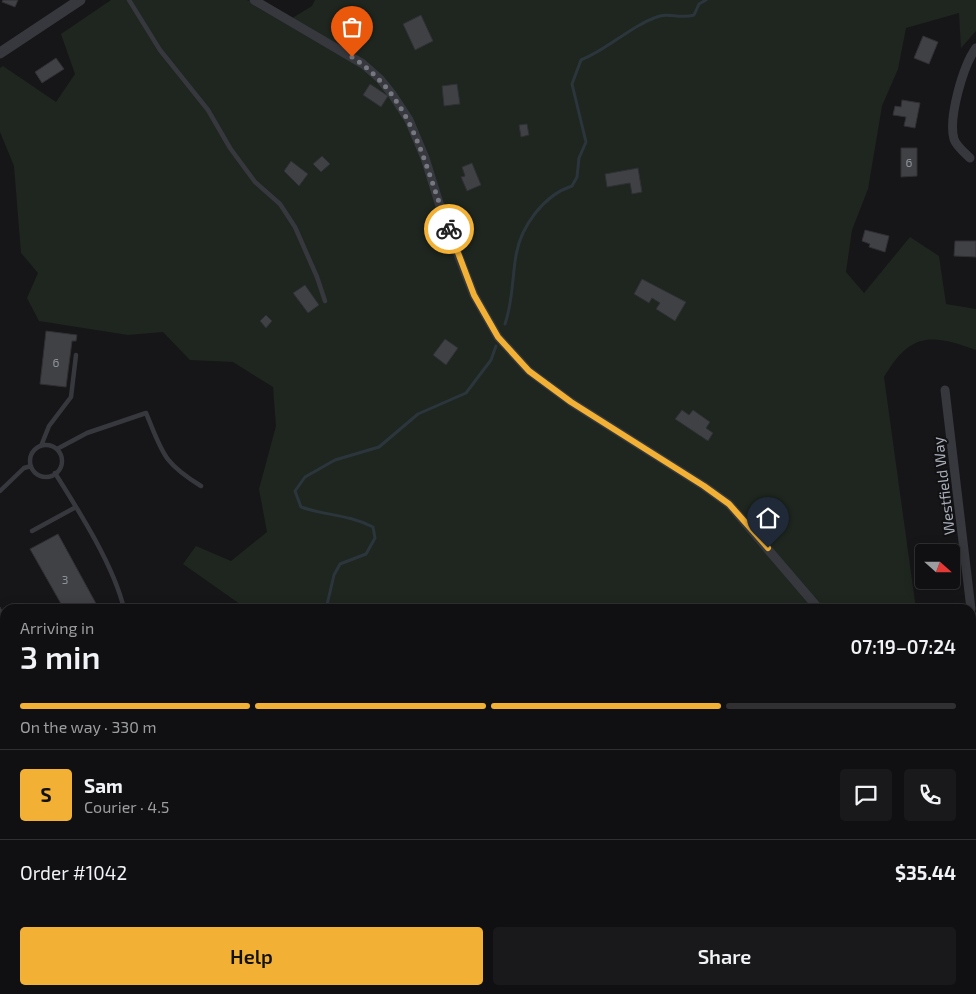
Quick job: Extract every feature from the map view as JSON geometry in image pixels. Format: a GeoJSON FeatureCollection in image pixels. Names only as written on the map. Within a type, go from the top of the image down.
{"type":"FeatureCollection","features":[{"type":"Feature","properties":{"kind":"street"},"geometry":{"type":"LineString","coordinates":[[0,53],[80,0]]}},
{"type":"Feature","properties":{"kind":"street"},"geometry":{"type":"LineString","coordinates":[[254,0],[363,64],[380,79],[392,94],[408,120],[425,158],[444,219],[474,295],[498,337],[524,365],[571,402],[704,486],[729,504],[816,604]]}},
{"type":"Feature","properties":{"kind":"street"},"geometry":{"type":"LineString","coordinates":[[970,158],[954,140],[953,124],[958,86],[976,48]]}},
{"type":"Feature","properties":{"kind":"street","name":"Westfield Way"},"geometry":{"type":"LineString","coordinates":[[945,390],[970,604]]}},
{"type":"Feature","properties":{"kind":"lane"},"geometry":{"type":"LineString","coordinates":[[129,0],[160,50],[208,110],[230,148],[255,182],[280,204],[295,227],[318,277],[325,301]]}},
{"type":"Feature","properties":{"kind":"lane"},"geometry":{"type":"LineString","coordinates":[[41,446],[49,426],[71,397],[76,355]]}},
{"type":"Feature","properties":{"kind":"lane"},"geometry":{"type":"LineString","coordinates":[[57,449],[86,433],[146,413],[159,449],[183,475],[201,486]]}},
{"type":"Feature","properties":{"kind":"lane"},"geometry":{"type":"LineString","coordinates":[[50,445],[57,449],[61,456],[62,464],[55,473],[43,477],[36,473],[31,466],[34,450],[41,446],[50,445]]}},
{"type":"Feature","properties":{"kind":"lane"},"geometry":{"type":"LineString","coordinates":[[0,491],[24,468],[31,466]]}},
{"type":"Feature","properties":{"kind":"lane"},"geometry":{"type":"LineString","coordinates":[[55,473],[76,507],[121,595],[123,604]]}},
{"type":"Feature","properties":{"kind":"lane"},"geometry":{"type":"LineString","coordinates":[[32,531],[76,507]]}},
{"type":"Feature","properties":{"kind":"shaded area"},"geometry":{"type":"Polygon","coordinates":[[[111,0],[247,0],[289,20],[312,6],[315,0],[976,0],[976,31],[961,48],[959,13],[906,28],[898,69],[882,106],[868,189],[852,230],[846,272],[864,293],[910,237],[939,256],[946,304],[976,309],[976,350],[960,344],[934,339],[922,341],[912,345],[903,352],[884,377],[915,604],[240,604],[183,564],[196,546],[231,561],[267,532],[259,489],[276,426],[273,387],[233,362],[190,360],[163,332],[128,335],[39,321],[27,298],[38,273],[21,253],[14,166],[0,132],[0,68],[3,66],[56,102],[75,74],[61,34],[111,0]]]}},
{"type":"Feature","properties":{"kind":"building"},"geometry":{"type":"Polygon","coordinates":[[[3,0],[18,0],[15,7],[2,2],[3,0]]]}},
{"type":"Feature","properties":{"kind":"building"},"geometry":{"type":"Polygon","coordinates":[[[421,15],[433,41],[415,50],[403,24],[421,15]]]}},
{"type":"Feature","properties":{"kind":"building"},"geometry":{"type":"Polygon","coordinates":[[[923,36],[938,42],[929,64],[914,58],[923,36]]]}},
{"type":"Feature","properties":{"kind":"building"},"geometry":{"type":"Polygon","coordinates":[[[56,58],[64,69],[42,83],[35,72],[56,58]]]}},
{"type":"Feature","properties":{"kind":"building"},"geometry":{"type":"Polygon","coordinates":[[[370,84],[388,96],[381,107],[363,95],[370,84]]]}},
{"type":"Feature","properties":{"kind":"building"},"geometry":{"type":"Polygon","coordinates":[[[457,84],[460,104],[444,106],[442,86],[457,84]]]}},
{"type":"Feature","properties":{"kind":"building"},"geometry":{"type":"Polygon","coordinates":[[[902,100],[920,103],[915,128],[904,126],[906,117],[893,115],[895,106],[901,107],[902,100]]]}},
{"type":"Feature","properties":{"kind":"building"},"geometry":{"type":"Polygon","coordinates":[[[527,124],[529,135],[521,137],[519,125],[527,124]]]}},
{"type":"Feature","properties":{"kind":"building"},"geometry":{"type":"Polygon","coordinates":[[[901,148],[917,148],[917,176],[901,177],[901,148]]]}},
{"type":"Feature","properties":{"kind":"building"},"geometry":{"type":"Polygon","coordinates":[[[322,156],[330,164],[321,172],[313,164],[322,156]]]}},
{"type":"Feature","properties":{"kind":"building"},"geometry":{"type":"Polygon","coordinates":[[[291,161],[308,174],[299,186],[284,171],[291,161]]]}},
{"type":"Feature","properties":{"kind":"building"},"geometry":{"type":"Polygon","coordinates":[[[472,163],[481,185],[467,191],[461,177],[465,176],[462,167],[472,163]]]}},
{"type":"Feature","properties":{"kind":"building"},"geometry":{"type":"Polygon","coordinates":[[[638,168],[642,192],[632,194],[630,183],[607,187],[605,174],[638,168]]]}},
{"type":"Feature","properties":{"kind":"building"},"geometry":{"type":"Polygon","coordinates":[[[865,230],[889,236],[885,252],[869,247],[870,244],[862,241],[865,230]]]}},
{"type":"Feature","properties":{"kind":"building"},"geometry":{"type":"Polygon","coordinates":[[[955,241],[976,241],[976,257],[954,256],[955,241]]]}},
{"type":"Feature","properties":{"kind":"building"},"geometry":{"type":"Polygon","coordinates":[[[642,279],[686,302],[675,321],[656,309],[660,303],[652,298],[649,303],[634,294],[642,279]]]}},
{"type":"Feature","properties":{"kind":"building"},"geometry":{"type":"Polygon","coordinates":[[[305,285],[319,305],[308,313],[293,293],[305,285]]]}},
{"type":"Feature","properties":{"kind":"building"},"geometry":{"type":"Polygon","coordinates":[[[266,315],[272,321],[266,328],[260,321],[266,315]]]}},
{"type":"Feature","properties":{"kind":"building"},"geometry":{"type":"Polygon","coordinates":[[[46,331],[77,335],[76,341],[72,341],[66,387],[40,384],[46,331]]]}},
{"type":"Feature","properties":{"kind":"building"},"geometry":{"type":"Polygon","coordinates":[[[445,339],[458,348],[446,365],[433,355],[445,339]]]}},
{"type":"Feature","properties":{"kind":"building"},"geometry":{"type":"Polygon","coordinates":[[[682,410],[689,415],[693,410],[710,422],[706,428],[713,433],[708,441],[675,419],[682,410]]]}},
{"type":"Feature","properties":{"kind":"building"},"geometry":{"type":"Polygon","coordinates":[[[58,534],[96,604],[61,604],[30,549],[58,534]]]}},
{"type":"Feature","properties":{"kind":"waterway"},"geometry":{"type":"LineString","coordinates":[[505,324],[511,298],[516,255],[523,233],[543,204],[552,196],[572,186],[577,177],[579,158],[586,142],[572,84],[581,60],[601,50],[649,20],[664,15],[694,15],[699,4],[706,0]]}},
{"type":"Feature","properties":{"kind":"waterway"},"geometry":{"type":"LineString","coordinates":[[327,604],[334,575],[340,564],[366,554],[375,538],[373,527],[346,517],[301,507],[295,491],[305,477],[335,460],[379,447],[418,414],[466,393],[491,360],[496,346]]}},
{"type":"Feature","properties":{"kind":"way so far"},"geometry":{"type":"LineString","coordinates":[[352,57],[380,79],[408,120],[425,158],[444,219],[449,229]]}},
{"type":"Feature","properties":{"kind":"route"},"geometry":{"type":"LineString","coordinates":[[449,229],[474,295],[498,337],[529,371],[571,402],[704,486],[729,504],[768,548]]}}]}
